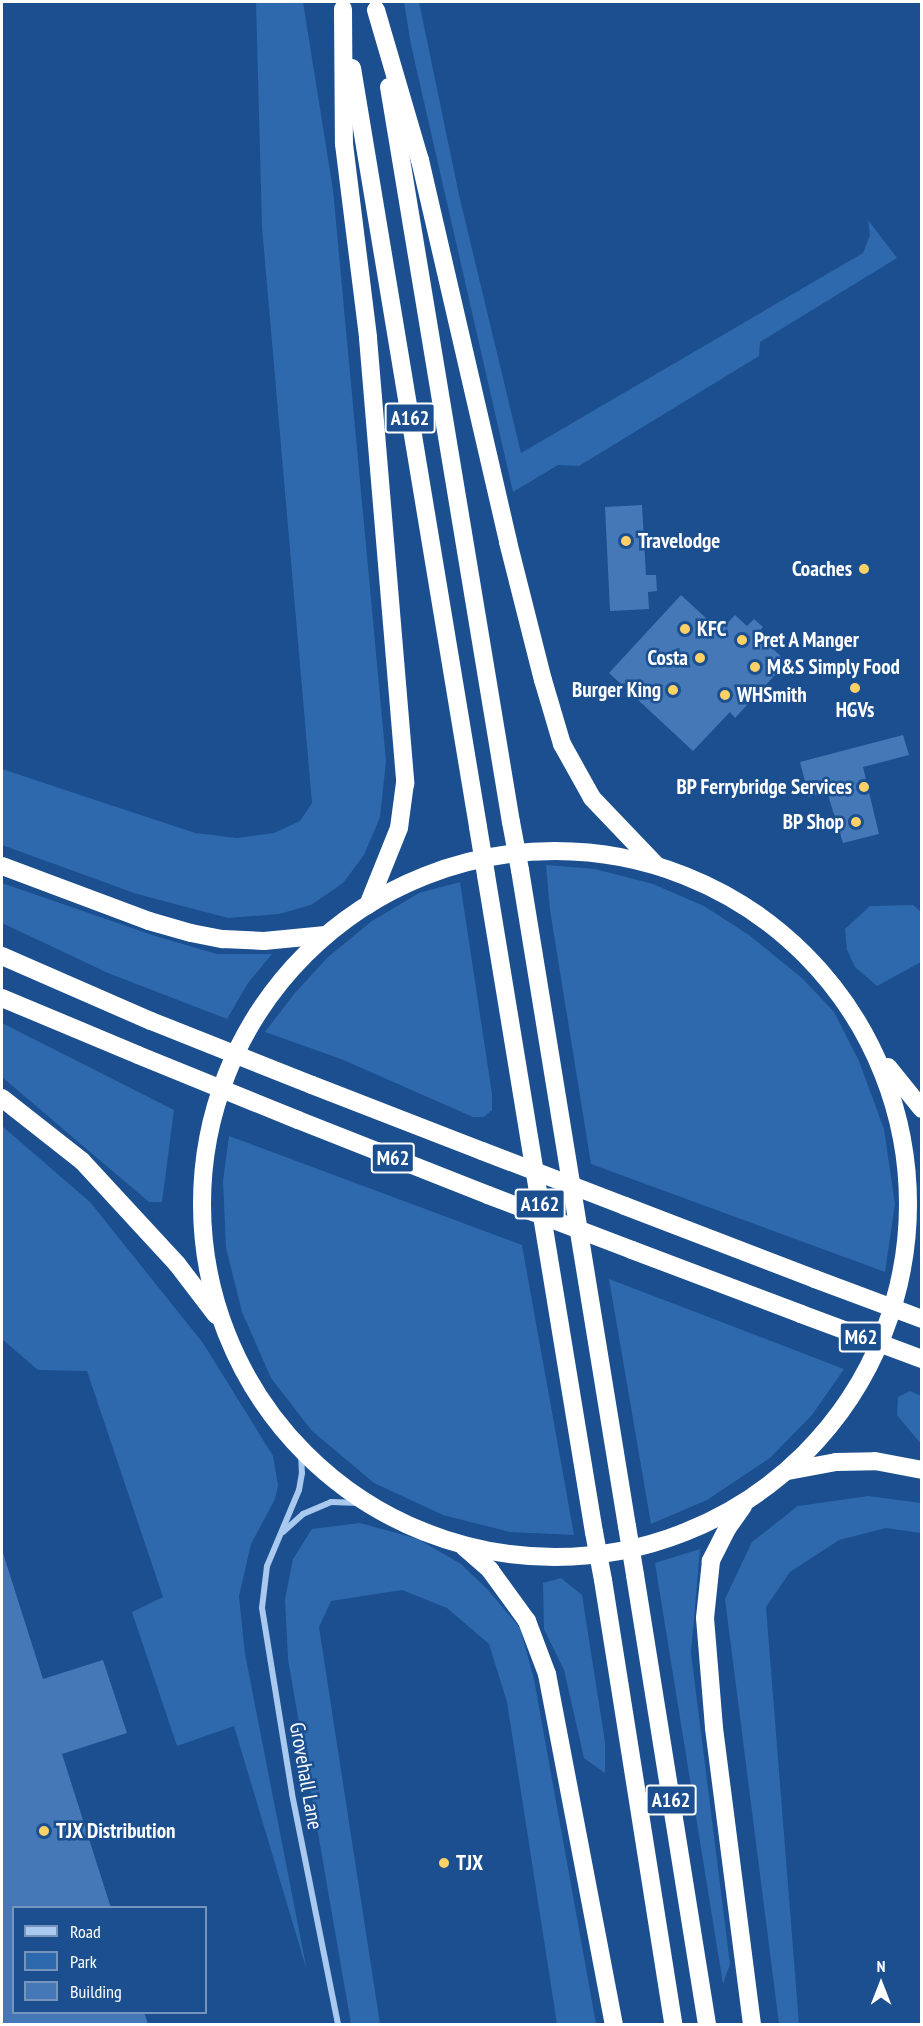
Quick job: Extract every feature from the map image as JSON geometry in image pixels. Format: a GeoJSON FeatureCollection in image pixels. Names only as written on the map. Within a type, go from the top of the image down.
{"type":"FeatureCollection","features":[{"type":"Feature","properties":{"kind":"highway","name":"A162"},"geometry":{"type":"LineString","coordinates":[[342,5],[603,1580],[673,2025]]}},
{"type":"Feature","properties":{"kind":"highway"},"geometry":{"type":"LineString","coordinates":[[342,5],[344,144],[368,338],[405,783],[399,828],[368,904]]}},
{"type":"Feature","properties":{"kind":"highway","name":"A162"},"geometry":{"type":"LineString","coordinates":[[375,6],[520,870],[707,2025]]}},
{"type":"Feature","properties":{"kind":"highway"},"geometry":{"type":"LineString","coordinates":[[375,6],[420,160],[508,542],[543,680],[562,744],[592,798],[656,865]]}},
{"type":"Feature","properties":{"kind":"highway"},"geometry":{"type":"LineString","coordinates":[[572,851],[614,856],[656,865],[713,888],[777,928],[825,975],[860,1023],[890,1087],[901,1126],[908,1167],[910,1208],[907,1249],[899,1290],[883,1338],[849,1402],[824,1434],[788,1471],[745,1502],[684,1533],[619,1552],[551,1557],[516,1555],[464,1546],[415,1528],[368,1503],[323,1470],[262,1402],[240,1364],[222,1323],[207,1265],[202,1225],[203,1175],[211,1121],[230,1066],[260,1009],[291,970],[326,935],[368,904],[405,884],[445,868],[486,858],[529,852],[572,851]]}},
{"type":"Feature","properties":{"kind":"highway"},"geometry":{"type":"LineString","coordinates":[[2,866],[149,921],[191,933],[223,939],[264,941],[326,935]]}},
{"type":"Feature","properties":{"kind":"highway","name":"M62"},"geometry":{"type":"LineString","coordinates":[[2,956],[151,1021],[312,1085],[921,1319]]}},
{"type":"Feature","properties":{"kind":"highway","name":"M62"},"geometry":{"type":"LineString","coordinates":[[2,998],[298,1120],[488,1195],[921,1359]]}},
{"type":"Feature","properties":{"kind":"highway"},"geometry":{"type":"LineString","coordinates":[[874,1049],[921,1109]]}},
{"type":"Feature","properties":{"kind":"highway"},"geometry":{"type":"LineString","coordinates":[[2,1098],[82,1161],[177,1264],[222,1323]]}},
{"type":"Feature","properties":{"kind":"highway"},"geometry":{"type":"LineString","coordinates":[[788,1471],[836,1462],[875,1461],[921,1470]]}},
{"type":"Feature","properties":{"kind":"highway"},"geometry":{"type":"LineString","coordinates":[[745,1502],[727,1529],[711,1561],[705,1618],[714,1728],[752,2025]]}},
{"type":"Feature","properties":{"kind":"highway"},"geometry":{"type":"LineString","coordinates":[[464,1546],[490,1570],[527,1621],[547,1674],[614,2025]]}},
{"type":"Feature","properties":{"kind":"street","name":"Grovehall Lane"},"geometry":{"type":"LineString","coordinates":[[301,1448],[302,1473],[299,1490],[267,1566],[262,1608],[292,1794],[338,2025]]}},
{"type":"Feature","properties":{"kind":"street","name":"Grovehall Lane"},"geometry":{"type":"LineString","coordinates":[[281,1534],[312,1509],[331,1502],[368,1503]]}},
{"type":"Feature","properties":{"kind":"green space"},"geometry":{"type":"Polygon","coordinates":[[[256,2],[303,2],[333,190],[386,761],[380,817],[364,855],[343,883],[311,905],[279,914],[228,918],[137,894],[2,845],[2,769],[195,833],[237,838],[274,833],[300,821],[312,803],[262,227],[256,2]]]}},
{"type":"Feature","properties":{"kind":"green space"},"geometry":{"type":"Polygon","coordinates":[[[404,2],[419,2],[459,195],[521,453],[863,253],[870,235],[868,220],[897,258],[760,342],[759,356],[579,466],[558,465],[513,492],[411,45],[404,2]]]}},
{"type":"Feature","properties":{"kind":"green space"},"geometry":{"type":"Polygon","coordinates":[[[546,865],[595,869],[653,884],[704,906],[749,935],[803,979],[834,1012],[859,1061],[884,1129],[895,1204],[885,1272],[591,1164],[550,910],[546,865]]]}},
{"type":"Feature","properties":{"kind":"green space"},"geometry":{"type":"Polygon","coordinates":[[[460,882],[492,1094],[492,1110],[484,1117],[473,1117],[341,1059],[265,1032],[294,994],[328,957],[372,921],[419,893],[460,882]]]}},
{"type":"Feature","properties":{"kind":"green space"},"geometry":{"type":"Polygon","coordinates":[[[2,883],[155,936],[217,954],[272,954],[248,983],[227,1019],[108,973],[2,923],[2,883]]]}},
{"type":"Feature","properties":{"kind":"green space"},"geometry":{"type":"Polygon","coordinates":[[[913,905],[921,912],[921,962],[877,986],[855,967],[847,950],[845,929],[870,906],[913,905]]]}},
{"type":"Feature","properties":{"kind":"green space"},"geometry":{"type":"Polygon","coordinates":[[[2,1023],[174,1110],[162,1202],[149,1202],[2,1077],[2,1023]]]}},
{"type":"Feature","properties":{"kind":"green space"},"geometry":{"type":"Polygon","coordinates":[[[2,1126],[90,1202],[203,1343],[273,1456],[278,1485],[275,1499],[251,1544],[239,1596],[245,1654],[307,1971],[234,1726],[177,1746],[132,1612],[163,1597],[87,1371],[38,1370],[2,1339],[2,1126]]]}},
{"type":"Feature","properties":{"kind":"green space"},"geometry":{"type":"Polygon","coordinates":[[[229,1136],[522,1245],[574,1535],[510,1532],[443,1515],[374,1483],[312,1431],[271,1378],[242,1312],[226,1248],[223,1181],[229,1136]]]}},
{"type":"Feature","properties":{"kind":"green space"},"geometry":{"type":"Polygon","coordinates":[[[609,1279],[844,1369],[812,1415],[770,1458],[707,1500],[651,1524],[609,1279]]]}},
{"type":"Feature","properties":{"kind":"green space"},"geometry":{"type":"Polygon","coordinates":[[[910,1391],[921,1396],[921,1444],[897,1415],[898,1397],[910,1391]]]}},
{"type":"Feature","properties":{"kind":"green space"},"geometry":{"type":"Polygon","coordinates":[[[868,1496],[921,1503],[921,1533],[886,1528],[839,1540],[790,1572],[766,1607],[799,2024],[779,2024],[725,1599],[752,1542],[798,1506],[868,1496]]]}},
{"type":"Feature","properties":{"kind":"green space"},"geometry":{"type":"Polygon","coordinates":[[[360,1523],[418,1539],[461,1564],[487,1589],[520,1628],[534,1679],[596,2024],[557,2024],[507,1702],[489,1644],[447,1608],[402,1590],[331,1601],[319,1627],[380,2024],[351,2024],[288,1659],[285,1599],[293,1559],[312,1529],[360,1523]]]}},
{"type":"Feature","properties":{"kind":"green space"},"geometry":{"type":"Polygon","coordinates":[[[700,1549],[691,1653],[730,1964],[723,1984],[655,1563],[700,1549]]]}},
{"type":"Feature","properties":{"kind":"green space"},"geometry":{"type":"Polygon","coordinates":[[[561,1578],[582,1595],[605,1742],[605,1773],[584,1758],[564,1670],[544,1629],[543,1583],[561,1578]]]}},
{"type":"Feature","properties":{"kind":"building","name":"Travelodge"},"geometry":{"type":"Polygon","coordinates":[[[642,505],[646,575],[656,575],[657,591],[648,592],[649,609],[610,611],[605,507],[642,505]]]}},
{"type":"Feature","properties":{"kind":"building"},"geometry":{"type":"Polygon","coordinates":[[[681,595],[720,631],[735,615],[747,626],[754,619],[763,627],[757,634],[787,662],[735,718],[730,712],[693,751],[609,673],[681,595]]]}},
{"type":"Feature","properties":{"kind":"building"},"geometry":{"type":"Polygon","coordinates":[[[903,735],[909,755],[863,767],[879,834],[843,843],[827,792],[809,797],[800,762],[903,735]]]}},
{"type":"Feature","properties":{"kind":"building","name":"TJX Distribution"},"geometry":{"type":"Polygon","coordinates":[[[2,1550],[43,1679],[103,1660],[127,1733],[62,1754],[110,1906],[12,1906],[12,2014],[145,2014],[148,2024],[2,2024],[2,1550]]]}},
{"type":"Feature","properties":{"kind":"place","name":"Travelodge"},"geometry":{"type":"Point","coordinates":[626,541]}},
{"type":"Feature","properties":{"kind":"place","name":"Coaches"},"geometry":{"type":"Point","coordinates":[864,569]}},
{"type":"Feature","properties":{"kind":"place","name":"KFC"},"geometry":{"type":"Point","coordinates":[685,629]}},
{"type":"Feature","properties":{"kind":"place","name":"Pret A Manger"},"geometry":{"type":"Point","coordinates":[742,640]}},
{"type":"Feature","properties":{"kind":"place","name":"Costa"},"geometry":{"type":"Point","coordinates":[700,658]}},
{"type":"Feature","properties":{"kind":"place","name":"M&S Simply Food"},"geometry":{"type":"Point","coordinates":[755,667]}},
{"type":"Feature","properties":{"kind":"place","name":"HGVs"},"geometry":{"type":"Point","coordinates":[855,688]}},
{"type":"Feature","properties":{"kind":"place","name":"Burger King"},"geometry":{"type":"Point","coordinates":[673,690]}},
{"type":"Feature","properties":{"kind":"place","name":"WHSmith"},"geometry":{"type":"Point","coordinates":[725,695]}},
{"type":"Feature","properties":{"kind":"place","name":"BP Ferrybridge Services"},"geometry":{"type":"Point","coordinates":[864,787]}},
{"type":"Feature","properties":{"kind":"place","name":"BP Shop"},"geometry":{"type":"Point","coordinates":[856,822]}},
{"type":"Feature","properties":{"kind":"place","name":"TJX Distribution"},"geometry":{"type":"Point","coordinates":[44,1831]}},
{"type":"Feature","properties":{"kind":"place","name":"TJX"},"geometry":{"type":"Point","coordinates":[444,1863]}}]}
